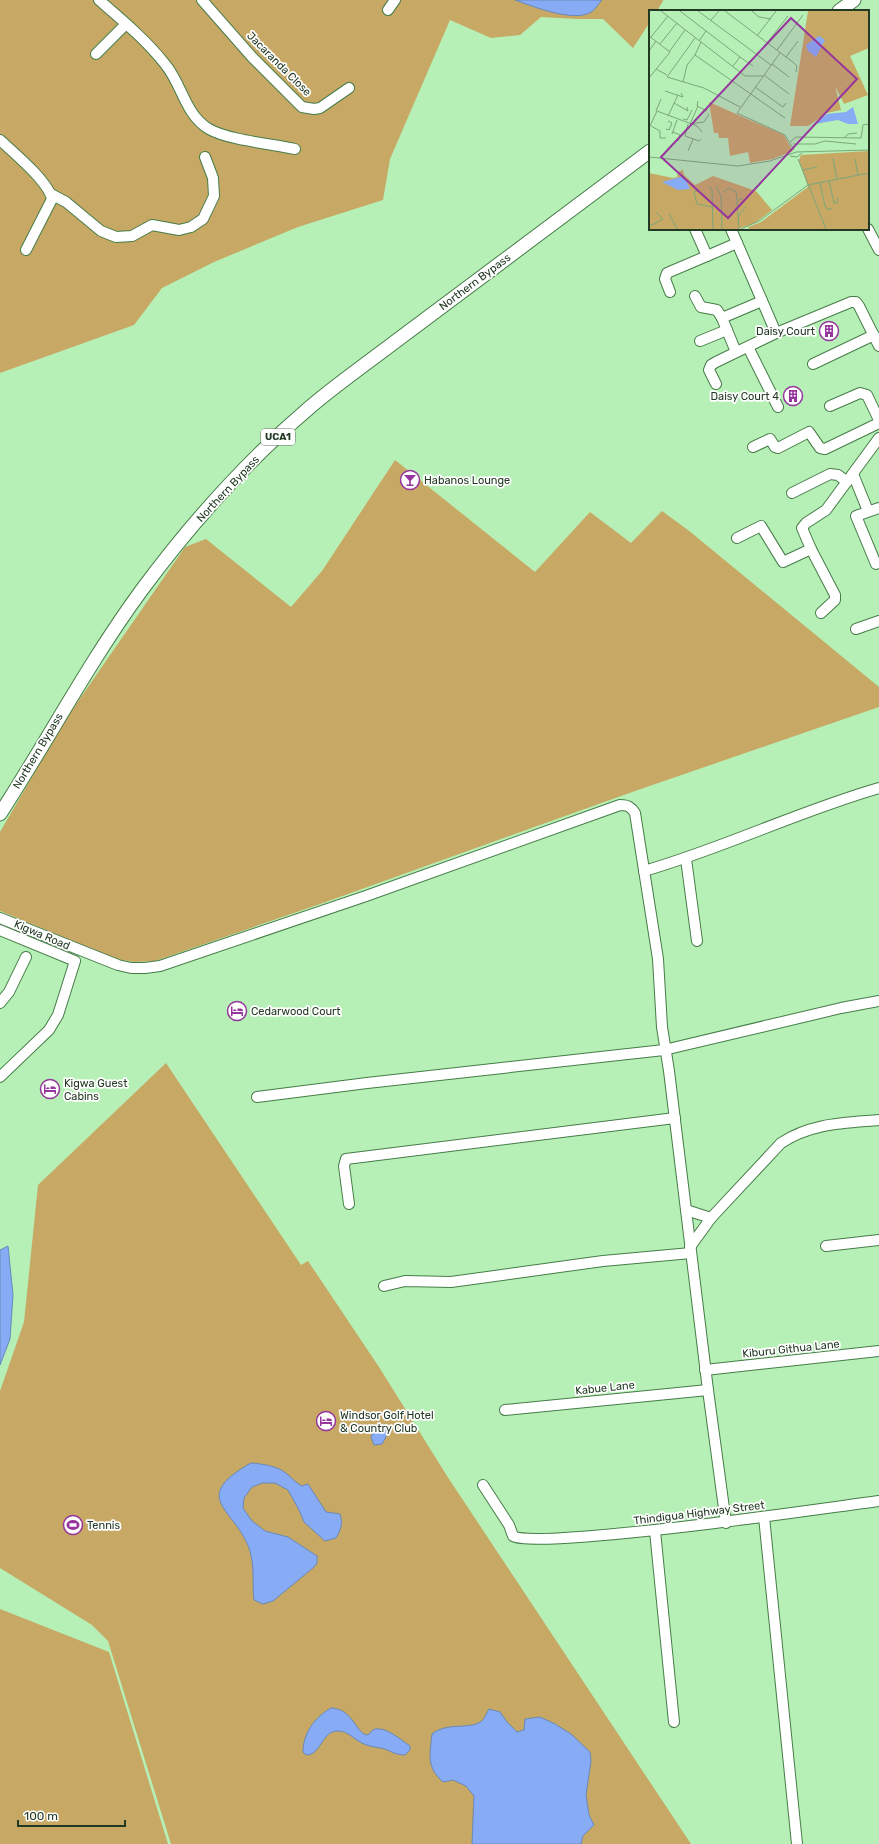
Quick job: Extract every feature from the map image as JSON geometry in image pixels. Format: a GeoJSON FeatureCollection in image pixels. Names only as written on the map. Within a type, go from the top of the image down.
{"type":"FeatureCollection","features":[{"type":"Feature","properties":{"kind":"main road"},"geometry":{"type":"LineString","coordinates":[[840,10],[854,0]]}},
{"type":"Feature","properties":{"kind":"main road","name":"Northern Bypass"},"geometry":{"type":"LineString","coordinates":[[0,814],[78,685],[140,592],[179,542],[226,488],[308,409],[362,366],[649,152]]}},
{"type":"Feature","properties":{"kind":"street"},"geometry":{"type":"LineString","coordinates":[[99,0],[126,24],[166,64],[196,119],[209,129],[224,135],[295,149]]}},
{"type":"Feature","properties":{"kind":"street","name":"Jacaranda Close"},"geometry":{"type":"LineString","coordinates":[[202,0],[252,57],[302,107],[314,109],[320,108],[349,88]]}},
{"type":"Feature","properties":{"kind":"street"},"geometry":{"type":"LineString","coordinates":[[388,10],[395,0]]}},
{"type":"Feature","properties":{"kind":"street"},"geometry":{"type":"LineString","coordinates":[[96,54],[126,24]]}},
{"type":"Feature","properties":{"kind":"street"},"geometry":{"type":"LineString","coordinates":[[0,140],[33,172],[51,194],[66,202],[101,231],[116,237],[132,236],[152,225],[179,230],[191,227],[203,219],[214,196],[213,178],[205,157]]}},
{"type":"Feature","properties":{"kind":"street"},"geometry":{"type":"LineString","coordinates":[[26,250],[51,204],[51,194]]}},
{"type":"Feature","properties":{"kind":"street"},"geometry":{"type":"LineString","coordinates":[[695,230],[707,256]]}},
{"type":"Feature","properties":{"kind":"street"},"geometry":{"type":"LineString","coordinates":[[734,230],[737,243],[776,333]]}},
{"type":"Feature","properties":{"kind":"street"},"geometry":{"type":"LineString","coordinates":[[869,230],[879,250]]}},
{"type":"Feature","properties":{"kind":"street"},"geometry":{"type":"LineString","coordinates":[[670,292],[664,279],[666,273],[737,243]]}},
{"type":"Feature","properties":{"kind":"street"},"geometry":{"type":"LineString","coordinates":[[695,296],[701,307],[717,310],[722,318],[736,352]]}},
{"type":"Feature","properties":{"kind":"street"},"geometry":{"type":"LineString","coordinates":[[722,318],[762,301]]}},
{"type":"Feature","properties":{"kind":"street"},"geometry":{"type":"LineString","coordinates":[[716,384],[709,367],[716,362],[776,333],[853,302],[859,306],[879,346]]}},
{"type":"Feature","properties":{"kind":"street"},"geometry":{"type":"LineString","coordinates":[[700,342],[727,330]]}},
{"type":"Feature","properties":{"kind":"street"},"geometry":{"type":"LineString","coordinates":[[813,364],[874,336]]}},
{"type":"Feature","properties":{"kind":"street"},"geometry":{"type":"LineString","coordinates":[[748,347],[778,407]]}},
{"type":"Feature","properties":{"kind":"street"},"geometry":{"type":"LineString","coordinates":[[830,406],[860,393],[864,393],[867,395],[879,420]]}},
{"type":"Feature","properties":{"kind":"street"},"geometry":{"type":"LineString","coordinates":[[753,447],[770,439],[776,448],[808,432],[820,448],[825,449],[879,423]]}},
{"type":"Feature","properties":{"kind":"street"},"geometry":{"type":"LineString","coordinates":[[821,613],[835,600],[835,594],[811,549],[803,530],[803,526],[826,510],[879,438]]}},
{"type":"Feature","properties":{"kind":"street"},"geometry":{"type":"LineString","coordinates":[[792,493],[830,474],[838,475],[850,478],[868,511]]}},
{"type":"Feature","properties":{"kind":"street"},"geometry":{"type":"LineString","coordinates":[[876,564],[856,518],[857,515],[879,508]]}},
{"type":"Feature","properties":{"kind":"street"},"geometry":{"type":"LineString","coordinates":[[737,538],[761,526],[783,562],[811,549]]}},
{"type":"Feature","properties":{"kind":"street"},"geometry":{"type":"LineString","coordinates":[[856,629],[879,621]]}},
{"type":"Feature","properties":{"kind":"street"},"geometry":{"type":"LineString","coordinates":[[644,871],[686,859],[833,802],[879,788]]}},
{"type":"Feature","properties":{"kind":"street"},"geometry":{"type":"LineString","coordinates":[[0,918],[118,965],[131,968],[152,967],[242,938],[620,805],[627,805],[635,813],[658,959],[664,1050],[675,1118],[705,1370],[726,1523]]}},
{"type":"Feature","properties":{"kind":"street"},"geometry":{"type":"LineString","coordinates":[[686,859],[697,941]]}},
{"type":"Feature","properties":{"kind":"street","name":"Kigwa Road"},"geometry":{"type":"LineString","coordinates":[[0,930],[75,962],[58,1016],[54,1023],[49,1030],[0,1077]]}},
{"type":"Feature","properties":{"kind":"street"},"geometry":{"type":"LineString","coordinates":[[0,1002],[9,992],[26,957]]}},
{"type":"Feature","properties":{"kind":"street"},"geometry":{"type":"LineString","coordinates":[[257,1097],[367,1083],[664,1050],[841,1008],[879,1001]]}},
{"type":"Feature","properties":{"kind":"street"},"geometry":{"type":"LineString","coordinates":[[349,1204],[344,1166],[346,1159],[675,1118]]}},
{"type":"Feature","properties":{"kind":"street"},"geometry":{"type":"LineString","coordinates":[[384,1286],[405,1281],[451,1282],[690,1250],[711,1218],[781,1143],[793,1135],[809,1128],[824,1125],[879,1120]]}},
{"type":"Feature","properties":{"kind":"street"},"geometry":{"type":"LineString","coordinates":[[686,1210],[711,1218]]}},
{"type":"Feature","properties":{"kind":"street"},"geometry":{"type":"LineString","coordinates":[[826,1246],[879,1240]]}},
{"type":"Feature","properties":{"kind":"street","name":"Kiburu Githua Lane"},"geometry":{"type":"LineString","coordinates":[[705,1370],[879,1351]]}},
{"type":"Feature","properties":{"kind":"street","name":"Kabue Lane"},"geometry":{"type":"LineString","coordinates":[[505,1410],[708,1390]]}},
{"type":"Feature","properties":{"kind":"street","name":"Thindigua Highway Street"},"geometry":{"type":"LineString","coordinates":[[483,1485],[509,1525],[513,1536],[522,1538],[556,1539],[655,1531],[726,1523],[879,1501]]}},
{"type":"Feature","properties":{"kind":"street"},"geometry":{"type":"LineString","coordinates":[[764,1517],[797,1844]]}},
{"type":"Feature","properties":{"kind":"street"},"geometry":{"type":"LineString","coordinates":[[655,1531],[674,1722]]}},
{"type":"Feature","properties":{"kind":"shaded area"},"geometry":{"type":"Polygon","coordinates":[[[0,0],[663,0],[658,10],[649,10],[649,24],[633,48],[603,19],[541,17],[520,35],[491,38],[450,20],[390,159],[383,200],[298,227],[214,262],[162,288],[134,325],[0,373],[0,0]]]}},
{"type":"Feature","properties":{"kind":"shaded area"},"geometry":{"type":"Polygon","coordinates":[[[395,460],[535,572],[590,512],[631,543],[662,511],[688,530],[879,687],[879,707],[635,791],[323,903],[155,961],[134,962],[116,959],[0,911],[0,832],[65,720],[185,547],[206,539],[291,607],[322,571],[395,460]]]}},
{"type":"Feature","properties":{"kind":"shaded area"},"geometry":{"type":"Polygon","coordinates":[[[166,1063],[301,1265],[308,1261],[379,1367],[447,1476],[691,1844],[171,1844],[108,1641],[92,1625],[0,1568],[0,1391],[24,1322],[38,1185],[166,1063]]]}},
{"type":"Feature","properties":{"kind":"shaded area"},"geometry":{"type":"Polygon","coordinates":[[[0,1609],[109,1652],[168,1844],[0,1844],[0,1609]]]}},
{"type":"Feature","properties":{"kind":"water"},"geometry":{"type":"Polygon","coordinates":[[[515,0],[602,0],[591,12],[584,15],[574,16],[564,15],[515,0]]]}},
{"type":"Feature","properties":{"kind":"water"},"geometry":{"type":"Polygon","coordinates":[[[8,1246],[13,1295],[10,1339],[0,1365],[0,1250],[8,1246]]]}},
{"type":"Feature","properties":{"kind":"water"},"geometry":{"type":"Polygon","coordinates":[[[382,1426],[386,1429],[387,1435],[382,1444],[374,1445],[371,1437],[376,1427],[378,1429],[382,1426]]]}},
{"type":"Feature","properties":{"kind":"water"},"geometry":{"type":"Polygon","coordinates":[[[251,1463],[275,1467],[283,1471],[302,1486],[308,1484],[326,1512],[340,1514],[341,1521],[340,1529],[336,1538],[325,1541],[304,1522],[288,1490],[275,1483],[262,1483],[252,1487],[244,1498],[243,1508],[252,1521],[265,1531],[288,1537],[317,1556],[317,1563],[314,1567],[273,1601],[263,1604],[254,1600],[253,1567],[249,1548],[242,1534],[221,1504],[219,1495],[222,1485],[232,1475],[251,1463]]]}},
{"type":"Feature","properties":{"kind":"water"},"geometry":{"type":"Polygon","coordinates":[[[331,1708],[339,1709],[345,1713],[364,1734],[368,1735],[375,1729],[384,1730],[394,1734],[410,1746],[410,1750],[405,1755],[397,1754],[385,1749],[366,1745],[346,1733],[339,1731],[328,1734],[315,1751],[306,1755],[303,1752],[305,1738],[311,1726],[320,1716],[331,1708]]]}},
{"type":"Feature","properties":{"kind":"water"},"geometry":{"type":"Polygon","coordinates":[[[489,1709],[500,1712],[517,1732],[524,1730],[525,1719],[540,1717],[571,1734],[590,1752],[591,1761],[586,1795],[589,1815],[594,1825],[583,1836],[581,1844],[472,1844],[474,1796],[466,1786],[453,1780],[443,1782],[432,1766],[430,1760],[430,1748],[432,1734],[438,1730],[478,1723],[483,1720],[489,1709]]]}},
{"type":"Feature","properties":{"kind":"place","name":"Daisy Court"},"geometry":{"type":"Point","coordinates":[829,331]}},
{"type":"Feature","properties":{"kind":"place","name":"Daisy Court 4"},"geometry":{"type":"Point","coordinates":[793,396]}},
{"type":"Feature","properties":{"kind":"place","name":"Habanos Lounge"},"geometry":{"type":"Point","coordinates":[410,480]}},
{"type":"Feature","properties":{"kind":"place","name":"Cedarwood Court"},"geometry":{"type":"Point","coordinates":[237,1011]}},
{"type":"Feature","properties":{"kind":"place","name":"Kigwa Guest Cabins"},"geometry":{"type":"Point","coordinates":[50,1089]}},
{"type":"Feature","properties":{"kind":"place","name":"Windsor Golf Hotel & Country Club"},"geometry":{"type":"Point","coordinates":[326,1421]}},
{"type":"Feature","properties":{"kind":"place","name":"Tennis"},"geometry":{"type":"Point","coordinates":[73,1525]}}]}
